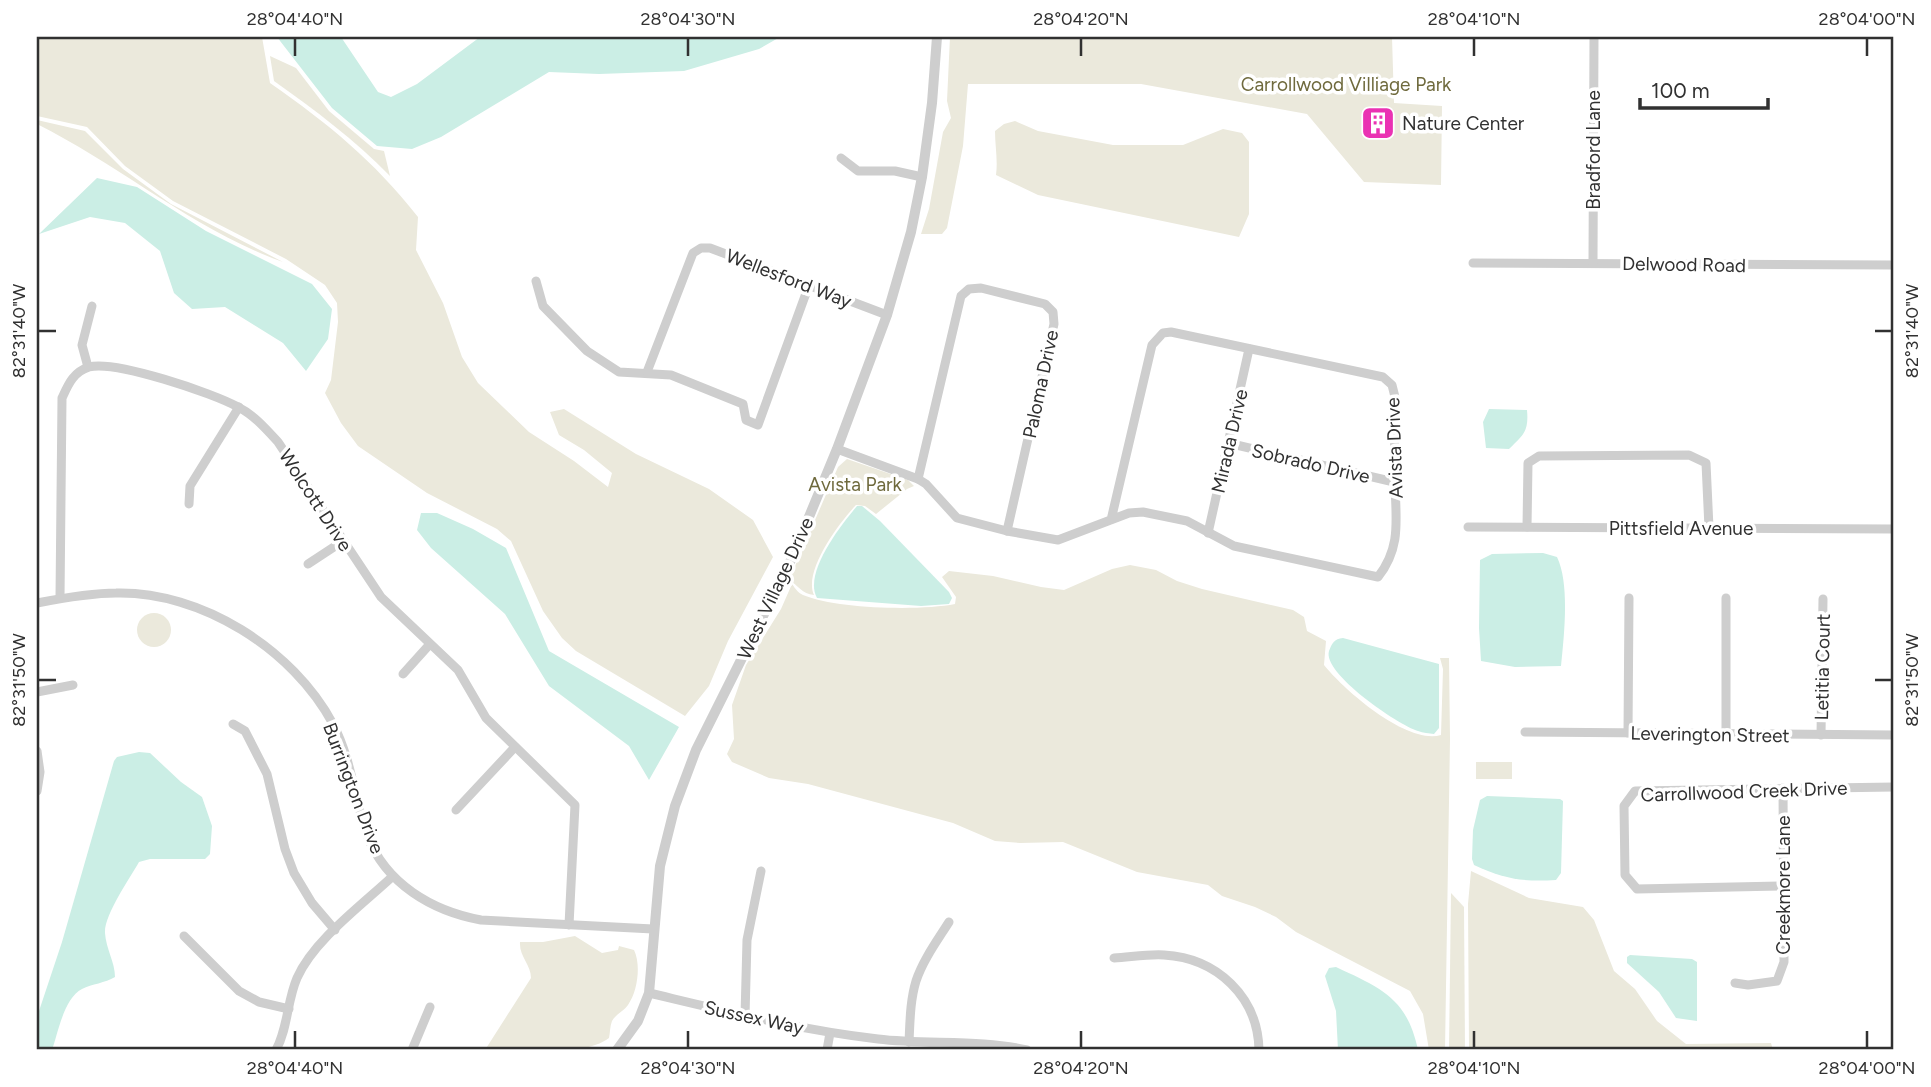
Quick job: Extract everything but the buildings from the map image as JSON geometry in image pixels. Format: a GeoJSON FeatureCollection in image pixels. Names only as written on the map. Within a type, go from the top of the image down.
{"type":"FeatureCollection","features":[{"type":"Feature","properties":{"kind":"street","name":"West Village Drive"},"geometry":{"type":"LineString","coordinates":[[617,1050],[638,1021],[649,993],[660,866],[675,806],[688,770],[792,558],[837,449],[887,315],[911,232],[922,177],[937,37]]}},
{"type":"Feature","properties":{"kind":"street","name":"Bradford Lane"},"geometry":{"type":"LineString","coordinates":[[1593,263],[1594,37]]}},
{"type":"Feature","properties":{"kind":"street"},"geometry":{"type":"LineString","coordinates":[[841,158],[858,171],[895,171],[922,177]]}},
{"type":"Feature","properties":{"kind":"street","name":"Wellesford Way"},"geometry":{"type":"LineString","coordinates":[[647,372],[693,253],[702,248],[710,248],[887,315]]}},
{"type":"Feature","properties":{"kind":"street","name":"Delwood Road"},"geometry":{"type":"LineString","coordinates":[[1473,262],[1894,265]]}},
{"type":"Feature","properties":{"kind":"street"},"geometry":{"type":"LineString","coordinates":[[536,281],[543,306],[587,351],[619,372],[671,375],[732,397],[743,404],[746,420],[758,425],[809,285]]}},
{"type":"Feature","properties":{"kind":"street","name":"Paloma Drive"},"geometry":{"type":"LineString","coordinates":[[918,479],[961,296],[969,289],[981,288],[1045,304],[1053,312],[1054,324],[1007,531]]}},
{"type":"Feature","properties":{"kind":"street"},"geometry":{"type":"LineString","coordinates":[[60,598],[62,398],[70,379],[88,367],[82,345],[92,306]]}},
{"type":"Feature","properties":{"kind":"street","name":"Avista Drive"},"geometry":{"type":"LineString","coordinates":[[837,449],[918,479],[926,484],[957,518],[1007,531],[1058,540],[1111,520],[1129,513],[1143,512],[1187,522],[1234,546],[1378,577],[1390,562],[1397,531],[1394,482],[1395,397],[1392,384],[1383,377],[1171,332],[1163,333],[1152,345],[1111,520]]}},
{"type":"Feature","properties":{"kind":"street","name":"Mirada Drive"},"geometry":{"type":"LineString","coordinates":[[1208,533],[1249,349]]}},
{"type":"Feature","properties":{"kind":"street","name":"Wolcott Drive"},"geometry":{"type":"LineString","coordinates":[[88,367],[111,366],[205,392],[239,407],[261,423],[278,442],[381,597],[458,670],[486,718],[575,805],[569,925]]}},
{"type":"Feature","properties":{"kind":"street"},"geometry":{"type":"LineString","coordinates":[[189,504],[190,486],[239,407]]}},
{"type":"Feature","properties":{"kind":"street","name":"Sobrado Drive"},"geometry":{"type":"LineString","coordinates":[[1228,443],[1394,482]]}},
{"type":"Feature","properties":{"kind":"street"},"geometry":{"type":"LineString","coordinates":[[1527,527],[1528,463],[1539,456],[1666,454],[1689,455],[1706,463],[1709,528]]}},
{"type":"Feature","properties":{"kind":"street","name":"Pittsfield Avenue"},"geometry":{"type":"LineString","coordinates":[[1468,527],[1894,528]]}},
{"type":"Feature","properties":{"kind":"street"},"geometry":{"type":"LineString","coordinates":[[308,564],[343,541]]}},
{"type":"Feature","properties":{"kind":"street","name":"Burrington Drive"},"geometry":{"type":"LineString","coordinates":[[37,603],[60,598],[118,593],[173,600],[225,619],[273,651],[307,684],[332,724],[351,767],[367,835],[378,857],[393,876],[421,900],[457,915],[481,920],[653,929]]}},
{"type":"Feature","properties":{"kind":"street"},"geometry":{"type":"LineString","coordinates":[[1628,733],[1629,598]]}},
{"type":"Feature","properties":{"kind":"street"},"geometry":{"type":"LineString","coordinates":[[1726,734],[1727,598]]}},
{"type":"Feature","properties":{"kind":"street","name":"Letitia Court"},"geometry":{"type":"LineString","coordinates":[[1821,735],[1823,599]]}},
{"type":"Feature","properties":{"kind":"street"},"geometry":{"type":"LineString","coordinates":[[403,674],[430,644]]}},
{"type":"Feature","properties":{"kind":"street"},"geometry":{"type":"LineString","coordinates":[[37,692],[73,685]]}},
{"type":"Feature","properties":{"kind":"street"},"geometry":{"type":"LineString","coordinates":[[233,724],[245,731],[267,774],[285,849],[294,873],[312,903],[335,930]]}},
{"type":"Feature","properties":{"kind":"street","name":"Leverington Street"},"geometry":{"type":"LineString","coordinates":[[1525,732],[1894,735]]}},
{"type":"Feature","properties":{"kind":"street"},"geometry":{"type":"LineString","coordinates":[[456,810],[515,747]]}},
{"type":"Feature","properties":{"kind":"street"},"geometry":{"type":"LineString","coordinates":[[37,751],[40,772],[37,791]]}},
{"type":"Feature","properties":{"kind":"street","name":"Carrollwood Creek Drive"},"geometry":{"type":"LineString","coordinates":[[1784,886],[1637,889],[1625,875],[1624,806],[1635,791],[1894,787]]}},
{"type":"Feature","properties":{"kind":"street","name":"Creekmore Lane"},"geometry":{"type":"LineString","coordinates":[[1735,983],[1748,985],[1777,981],[1784,962],[1783,788]]}},
{"type":"Feature","properties":{"kind":"street"},"geometry":{"type":"LineString","coordinates":[[745,1016],[747,940],[761,872]]}},
{"type":"Feature","properties":{"kind":"street"},"geometry":{"type":"LineString","coordinates":[[276,1050],[295,982],[304,964],[335,930],[393,876]]}},
{"type":"Feature","properties":{"kind":"street"},"geometry":{"type":"LineString","coordinates":[[909,1042],[911,1001],[916,980],[949,922]]}},
{"type":"Feature","properties":{"kind":"street"},"geometry":{"type":"LineString","coordinates":[[184,936],[239,991],[259,1002],[289,1009]]}},
{"type":"Feature","properties":{"kind":"street"},"geometry":{"type":"LineString","coordinates":[[1114,958],[1165,955],[1195,961],[1222,974],[1241,994],[1252,1013],[1259,1050]]}},
{"type":"Feature","properties":{"kind":"street","name":"Sussex Way"},"geometry":{"type":"LineString","coordinates":[[649,993],[830,1033],[909,1042],[1004,1045],[1027,1050]]}},
{"type":"Feature","properties":{"kind":"street"},"geometry":{"type":"LineString","coordinates":[[412,1050],[430,1007]]}},
{"type":"Feature","properties":{"kind":"street"},"geometry":{"type":"LineString","coordinates":[[827,1050],[830,1033]]}},
{"type":"Feature","properties":{"kind":"green space"},"geometry":{"type":"Polygon","coordinates":[[[37,37],[262,37],[270,83],[350,144],[418,217],[416,250],[443,303],[462,357],[478,383],[529,432],[608,487],[612,473],[584,450],[559,435],[550,412],[564,409],[636,454],[709,489],[753,520],[773,557],[728,641],[709,686],[685,716],[576,651],[562,638],[543,611],[511,541],[497,529],[427,493],[358,446],[341,423],[325,393],[331,380],[338,322],[337,303],[325,285],[286,259],[173,201],[125,166],[87,127],[37,116],[37,37]]]}},
{"type":"Feature","properties":{"kind":"green space","name":"Carrollwood Villiage Park"},"geometry":{"type":"Polygon","coordinates":[[[950,37],[1392,37],[1394,103],[1442,106],[1441,185],[1364,182],[1307,114],[1141,84],[968,84],[963,146],[947,228],[942,234],[921,234],[929,209],[943,132],[951,118],[947,101],[950,37]]]}},
{"type":"Feature","properties":{"kind":"green space"},"geometry":{"type":"Polygon","coordinates":[[[270,56],[296,68],[329,111],[374,149],[384,151],[390,176],[334,126],[274,81],[270,56]]]}},
{"type":"Feature","properties":{"kind":"green space"},"geometry":{"type":"Polygon","coordinates":[[[37,120],[85,131],[123,169],[171,204],[283,262],[219,233],[37,124],[37,120]]]}},
{"type":"Feature","properties":{"kind":"green space"},"geometry":{"type":"Polygon","coordinates":[[[1015,121],[1038,131],[1113,145],[1183,145],[1223,129],[1242,133],[1249,142],[1249,214],[1239,237],[1038,195],[996,175],[995,131],[1004,124],[1015,121]]]}},
{"type":"Feature","properties":{"kind":"green space","name":"Avista Park"},"geometry":{"type":"Polygon","coordinates":[[[847,459],[908,480],[914,486],[876,514],[865,506],[856,505],[824,548],[814,573],[814,595],[810,594],[789,580],[838,467],[847,459]]]}},
{"type":"Feature","properties":{"kind":"green space"},"geometry":{"type":"Polygon","coordinates":[[[1130,565],[1156,570],[1177,581],[1202,589],[1293,610],[1304,617],[1307,631],[1326,641],[1324,665],[1333,676],[1377,713],[1411,732],[1427,736],[1441,735],[1443,669],[1440,658],[1449,658],[1445,1050],[1429,1050],[1423,1014],[1410,991],[1296,932],[1276,917],[1222,896],[1208,885],[1137,872],[1063,842],[995,841],[953,823],[808,784],[769,778],[732,762],[727,754],[734,739],[732,705],[746,665],[781,609],[792,584],[798,592],[818,600],[856,606],[921,608],[955,604],[956,597],[942,577],[949,571],[993,576],[1064,590],[1112,569],[1130,565]]]}},
{"type":"Feature","properties":{"kind":"green space"},"geometry":{"type":"Polygon","coordinates":[[[154,613],[166,618],[171,630],[166,642],[154,647],[142,642],[137,630],[142,618],[154,613]]]}},
{"type":"Feature","properties":{"kind":"green space"},"geometry":{"type":"Polygon","coordinates":[[[1476,762],[1512,762],[1512,779],[1476,779],[1476,762]]]}},
{"type":"Feature","properties":{"kind":"green space"},"geometry":{"type":"Polygon","coordinates":[[[1471,871],[1529,898],[1583,907],[1594,920],[1614,971],[1635,989],[1657,1021],[1686,1044],[1771,1043],[1773,1050],[1469,1050],[1468,904],[1471,871]]]}},
{"type":"Feature","properties":{"kind":"green space"},"geometry":{"type":"Polygon","coordinates":[[[1451,893],[1464,907],[1465,1050],[1449,1050],[1451,893]]]}},
{"type":"Feature","properties":{"kind":"green space"},"geometry":{"type":"Polygon","coordinates":[[[575,936],[602,953],[618,950],[619,946],[634,950],[636,956],[638,970],[634,992],[628,1005],[612,1021],[609,1038],[597,1044],[567,1051],[485,1050],[531,978],[520,942],[543,942],[575,936]]]}},
{"type":"Feature","properties":{"kind":"shaded area"},"geometry":{"type":"Polygon","coordinates":[[[277,37],[341,37],[378,92],[391,97],[417,84],[480,37],[780,37],[759,49],[684,71],[599,74],[549,72],[441,137],[412,149],[377,146],[332,108],[277,37]]]}},
{"type":"Feature","properties":{"kind":"shaded area"},"geometry":{"type":"Polygon","coordinates":[[[97,178],[137,187],[206,231],[312,284],[332,309],[328,339],[306,371],[283,343],[225,307],[192,309],[174,293],[160,251],[125,223],[90,217],[39,234],[97,178]]]}},
{"type":"Feature","properties":{"kind":"shaded area"},"geometry":{"type":"Polygon","coordinates":[[[1489,409],[1527,410],[1524,433],[1509,449],[1486,448],[1483,422],[1489,409]]]}},
{"type":"Feature","properties":{"kind":"shaded area"},"geometry":{"type":"Polygon","coordinates":[[[857,506],[862,506],[880,521],[949,592],[952,598],[949,604],[921,606],[817,598],[814,588],[819,563],[857,506]]]}},
{"type":"Feature","properties":{"kind":"shaded area"},"geometry":{"type":"Polygon","coordinates":[[[421,513],[437,513],[506,548],[549,651],[679,727],[649,780],[629,746],[549,686],[505,614],[431,548],[417,530],[421,513]]]}},
{"type":"Feature","properties":{"kind":"shaded area"},"geometry":{"type":"Polygon","coordinates":[[[1543,553],[1557,557],[1564,581],[1561,666],[1515,667],[1481,661],[1480,560],[1492,554],[1543,553]]]}},
{"type":"Feature","properties":{"kind":"shaded area"},"geometry":{"type":"Polygon","coordinates":[[[1343,638],[1439,664],[1439,728],[1434,734],[1408,727],[1379,709],[1337,672],[1330,661],[1329,651],[1337,639],[1343,638]]]}},
{"type":"Feature","properties":{"kind":"shaded area"},"geometry":{"type":"Polygon","coordinates":[[[139,752],[150,753],[181,782],[202,797],[212,826],[210,854],[205,859],[150,859],[139,862],[113,907],[106,925],[106,939],[115,977],[86,987],[76,994],[62,1016],[52,1050],[37,1050],[37,1017],[62,942],[114,761],[117,757],[139,752]]]}},
{"type":"Feature","properties":{"kind":"shaded area"},"geometry":{"type":"Polygon","coordinates":[[[1487,796],[1563,801],[1561,873],[1556,880],[1514,878],[1474,865],[1473,830],[1480,800],[1487,796]]]}},
{"type":"Feature","properties":{"kind":"shaded area"},"geometry":{"type":"Polygon","coordinates":[[[1627,957],[1692,959],[1697,962],[1697,1021],[1676,1018],[1659,992],[1627,963],[1627,957]]]}},
{"type":"Feature","properties":{"kind":"shaded area"},"geometry":{"type":"Polygon","coordinates":[[[1336,967],[1379,989],[1399,1006],[1407,1018],[1418,1050],[1338,1050],[1336,1011],[1325,976],[1329,968],[1336,967]]]}},
{"type":"Feature","properties":{"kind":"place","name":"Nature Center"},"geometry":{"type":"Point","coordinates":[1378,123]}}]}
